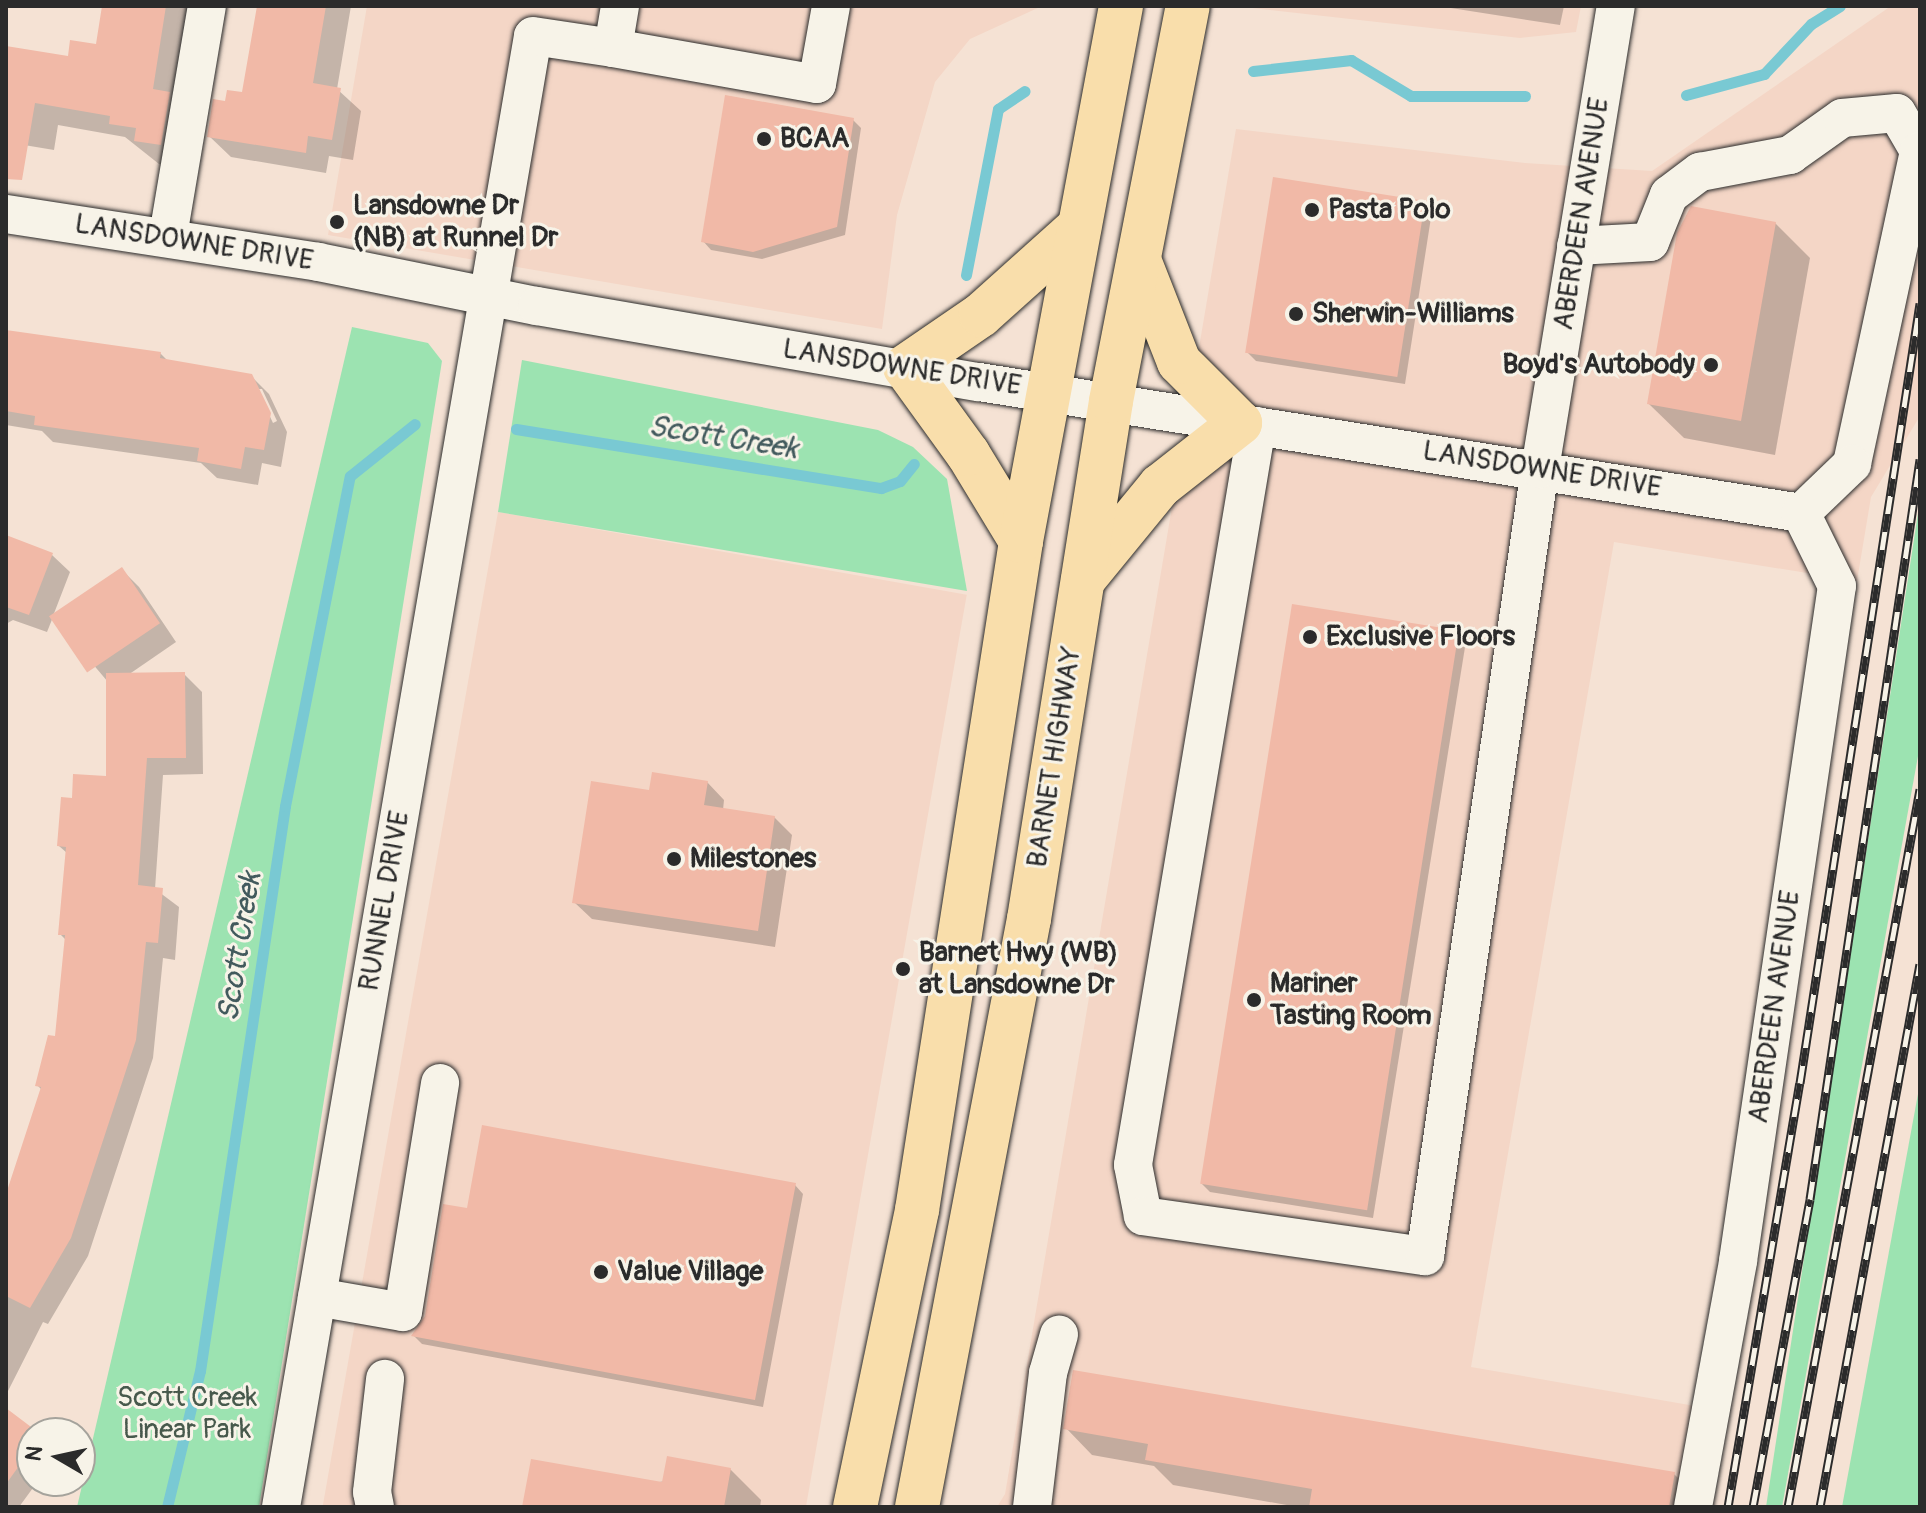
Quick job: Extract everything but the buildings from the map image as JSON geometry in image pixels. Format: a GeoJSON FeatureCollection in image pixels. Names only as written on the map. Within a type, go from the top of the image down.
{"type":"FeatureCollection","features":[{"type":"Feature","properties":{"kind":"main road"},"geometry":{"type":"LineString","coordinates":[[855,1507],[917,1210],[1021,541],[1121,6]]}},
{"type":"Feature","properties":{"kind":"main road","name":"BARNET HIGHWAY"},"geometry":{"type":"LineString","coordinates":[[917,1507],[1011,1018],[1111,401],[1188,6]]}},
{"type":"Feature","properties":{"kind":"main road"},"geometry":{"type":"LineString","coordinates":[[1021,541],[968,454],[905,367],[981,315],[1079,227]]}},
{"type":"Feature","properties":{"kind":"main road"},"geometry":{"type":"LineString","coordinates":[[1083,580],[1160,486],[1248,425],[1179,362],[1139,257]]}},
{"type":"Feature","properties":{"kind":"street"},"geometry":{"type":"LineString","coordinates":[[168,236],[207,6]]}},
{"type":"Feature","properties":{"kind":"street"},"geometry":{"type":"LineString","coordinates":[[620,6],[613,48],[817,84],[831,6]]}},
{"type":"Feature","properties":{"kind":"street","name":"ABERDEEN AVENUE"},"geometry":{"type":"LineString","coordinates":[[1248,425],[1133,1165],[1143,1216],[1425,1256],[1540,469],[1616,6]]}},
{"type":"Feature","properties":{"kind":"street","name":"RUNNEL DRIVE"},"geometry":{"type":"LineString","coordinates":[[281,1507],[533,36],[613,48]]}},
{"type":"Feature","properties":{"kind":"street"},"geometry":{"type":"LineString","coordinates":[[1576,246],[1650,242],[1669,195],[1700,172],[1790,155],[1842,118],[1897,113],[1919,151],[1852,464],[1801,513]]}},
{"type":"Feature","properties":{"kind":"street","name":"LANSDOWNE DRIVE"},"geometry":{"type":"LineString","coordinates":[[6,214],[168,236],[488,296],[1049,392],[1801,513]]}},
{"type":"Feature","properties":{"kind":"street","name":"ABERDEEN AVENUE"},"geometry":{"type":"LineString","coordinates":[[1693,1507],[1738,1261],[1837,586],[1801,513]]}},
{"type":"Feature","properties":{"kind":"street"},"geometry":{"type":"LineString","coordinates":[[317,1297],[403,1312],[440,1083]]}},
{"type":"Feature","properties":{"kind":"street"},"geometry":{"type":"LineString","coordinates":[[1032,1507],[1048,1373],[1059,1335]]}},
{"type":"Feature","properties":{"kind":"street"},"geometry":{"type":"LineString","coordinates":[[375,1507],[372,1492],[385,1379]]}},
{"type":"Feature","properties":{"kind":"shaded area"},"geometry":{"type":"Polygon","coordinates":[[[367,6],[1042,6],[970,39],[935,82],[897,215],[882,329],[328,235],[367,6]]]}},
{"type":"Feature","properties":{"kind":"shaded area"},"geometry":{"type":"Polygon","coordinates":[[[1235,6],[1581,6],[1576,32],[1520,38],[1235,6]]]}},
{"type":"Feature","properties":{"kind":"shaded area"},"geometry":{"type":"Polygon","coordinates":[[[1891,6],[1920,6],[1920,416],[1871,497],[1857,581],[1614,542],[1471,1367],[1695,1406],[1676,1507],[997,1507],[1005,1494],[1236,129],[1525,163],[1652,171],[1891,6]]]}},
{"type":"Feature","properties":{"kind":"shaded area"},"geometry":{"type":"Polygon","coordinates":[[[498,512],[967,595],[806,1507],[323,1506],[498,512]]]}},
{"type":"Feature","properties":{"kind":"green space","name":"Scott Creek Linear Park"},"geometry":{"type":"Polygon","coordinates":[[[352,327],[428,343],[442,361],[259,1507],[77,1507],[79,1497],[96,1497],[96,1425],[352,327]]]}},
{"type":"Feature","properties":{"kind":"green space"},"geometry":{"type":"Polygon","coordinates":[[[522,360],[878,430],[913,447],[947,479],[967,591],[498,512],[522,360]]]}},
{"type":"Feature","properties":{"kind":"green space"},"geometry":{"type":"Polygon","coordinates":[[[1920,500],[1920,745],[1782,1507],[1766,1507],[1920,500]]]}},
{"type":"Feature","properties":{"kind":"green space"},"geometry":{"type":"Polygon","coordinates":[[[1920,1083],[1920,1507],[1842,1507],[1920,1083]]]}},
{"type":"Feature","properties":{"kind":"waterway","name":"Scott Creek"},"geometry":{"type":"LineString","coordinates":[[1686,95],[1764,74],[1811,24],[1840,6]]}},
{"type":"Feature","properties":{"kind":"waterway","name":"Scott Creek"},"geometry":{"type":"LineString","coordinates":[[1253,71],[1351,60],[1411,96],[1525,96]]}},
{"type":"Feature","properties":{"kind":"waterway","name":"Scott Creek"},"geometry":{"type":"LineString","coordinates":[[966,275],[998,109],[1025,91]]}},
{"type":"Feature","properties":{"kind":"waterway","name":"Scott Creek"},"geometry":{"type":"LineString","coordinates":[[167,1507],[200,1371],[285,806],[350,476],[415,424]]}},
{"type":"Feature","properties":{"kind":"waterway","name":"Scott Creek"},"geometry":{"type":"LineString","coordinates":[[516,429],[881,488],[900,481],[914,464]]}},
{"type":"Feature","properties":{"kind":"railway"},"geometry":{"type":"LineString","coordinates":[[1728,1507],[1800,1083],[1920,303]]}},
{"type":"Feature","properties":{"kind":"railway"},"geometry":{"type":"LineString","coordinates":[[1753,1507],[1810,1199],[1920,459]]}},
{"type":"Feature","properties":{"kind":"railway"},"geometry":{"type":"LineString","coordinates":[[1788,1507],[1920,789]]}},
{"type":"Feature","properties":{"kind":"railway"},"geometry":{"type":"LineString","coordinates":[[1820,1507],[1920,964]]}},
{"type":"Feature","properties":{"kind":"place","name":"BCAA"},"geometry":{"type":"Point","coordinates":[764,139]}},
{"type":"Feature","properties":{"kind":"place","name":"Pasta Polo"},"geometry":{"type":"Point","coordinates":[1312,210]}},
{"type":"Feature","properties":{"kind":"place","name":"Lansdowne Dr (NB) at Runnel Dr"},"geometry":{"type":"Point","coordinates":[337,222]}},
{"type":"Feature","properties":{"kind":"place","name":"Sherwin-Williams"},"geometry":{"type":"Point","coordinates":[1296,314]}},
{"type":"Feature","properties":{"kind":"place","name":"Boyd's Autobody"},"geometry":{"type":"Point","coordinates":[1711,365]}},
{"type":"Feature","properties":{"kind":"place","name":"Exclusive Floors"},"geometry":{"type":"Point","coordinates":[1310,637]}},
{"type":"Feature","properties":{"kind":"place","name":"Milestones"},"geometry":{"type":"Point","coordinates":[674,859]}},
{"type":"Feature","properties":{"kind":"place","name":"Barnet Hwy (WB) at Lansdowne Dr"},"geometry":{"type":"Point","coordinates":[903,969]}},
{"type":"Feature","properties":{"kind":"place","name":"Mariner Tasting Room"},"geometry":{"type":"Point","coordinates":[1254,1000]}},
{"type":"Feature","properties":{"kind":"place","name":"Value Village"},"geometry":{"type":"Point","coordinates":[601,1272]}}]}
